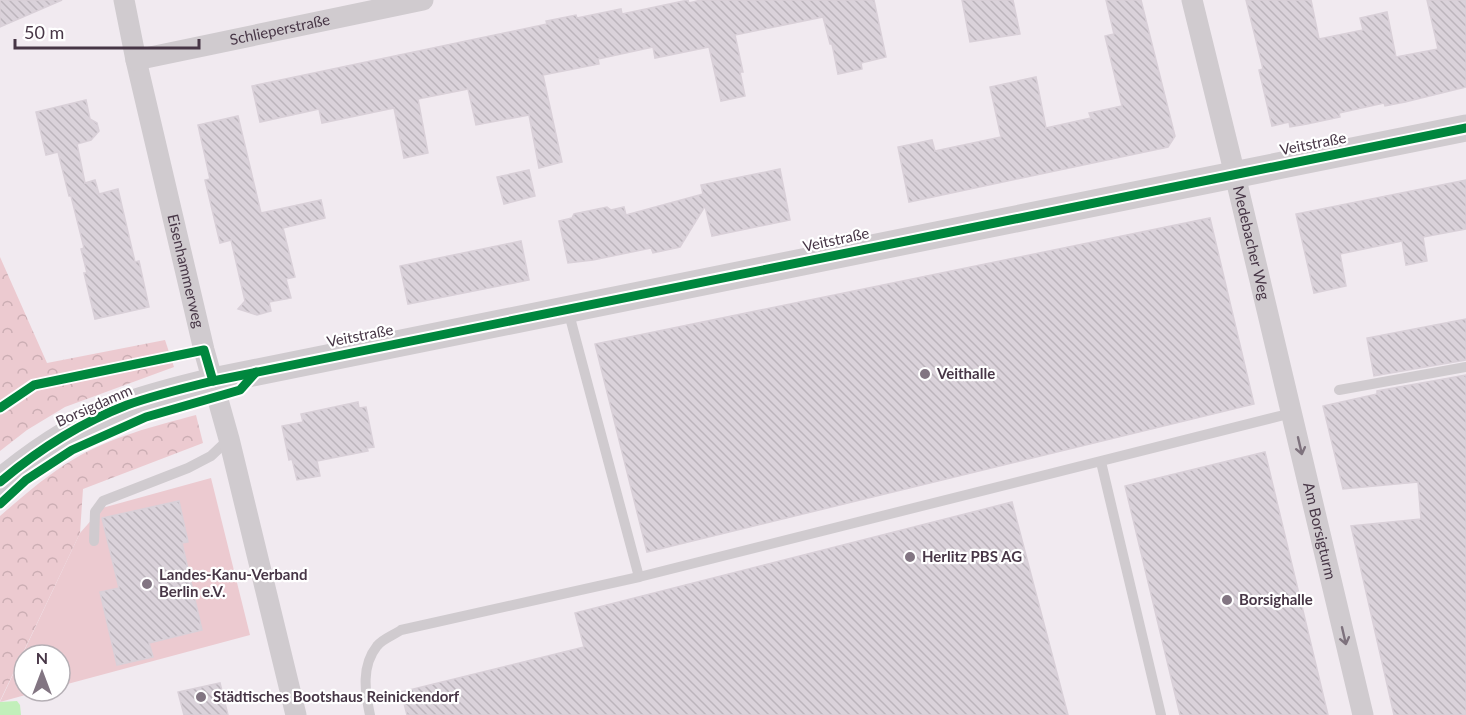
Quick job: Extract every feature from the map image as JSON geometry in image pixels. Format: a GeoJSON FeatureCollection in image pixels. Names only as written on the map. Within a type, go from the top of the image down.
{"type":"FeatureCollection","features":[{"type":"Feature","properties":{"kind":"street","name":"Eisenhammerweg"},"geometry":{"type":"LineString","coordinates":[[124,0],[204,350],[229,439],[296,715]]}},
{"type":"Feature","properties":{"kind":"street","name":"Schlieperstraße"},"geometry":{"type":"LineString","coordinates":[[136,60],[423,0]]}},
{"type":"Feature","properties":{"kind":"street","name":"Medebacher Weg"},"geometry":{"type":"LineString","coordinates":[[1192,0],[1276,348]]}},
{"type":"Feature","properties":{"kind":"street","name":"Veitstraße"},"geometry":{"type":"LineString","coordinates":[[213,381],[1466,128]]}},
{"type":"Feature","properties":{"kind":"street","name":"Am Borsigturm"},"geometry":{"type":"LineString","coordinates":[[1276,348],[1363,715]]}},
{"type":"Feature","properties":{"kind":"street","name":"Borsigdamm"},"geometry":{"type":"LineString","coordinates":[[0,482],[29,458],[67,433],[127,405],[213,381]]}},
{"type":"Feature","properties":{"kind":"lane"},"geometry":{"type":"LineString","coordinates":[[567,310],[639,577]]}},
{"type":"Feature","properties":{"kind":"lane"},"geometry":{"type":"LineString","coordinates":[[1340,390],[1466,367]]}},
{"type":"Feature","properties":{"kind":"lane"},"geometry":{"type":"LineString","coordinates":[[370,715],[365,694],[366,668],[378,645],[401,630],[639,577],[1292,413]]}},
{"type":"Feature","properties":{"kind":"lane"},"geometry":{"type":"LineString","coordinates":[[94,541],[95,512],[103,501],[188,468],[211,456],[229,439]]}},
{"type":"Feature","properties":{"kind":"lane"},"geometry":{"type":"LineString","coordinates":[[1101,462],[1161,715]]}},
{"type":"Feature","properties":{"kind":"green space"},"geometry":{"type":"Polygon","coordinates":[[[0,257],[47,363],[165,340],[174,367],[65,407],[27,430],[0,451],[0,257]]]}},
{"type":"Feature","properties":{"kind":"green space"},"geometry":{"type":"Polygon","coordinates":[[[196,415],[203,443],[83,489],[80,533],[28,643],[12,643],[12,676],[0,701],[0,516],[26,493],[64,465],[88,451],[164,423],[196,415]]]}},
{"type":"Feature","properties":{"kind":"green space","name":"Landes-Kanu-Verband Berlin e.V."},"geometry":{"type":"Polygon","coordinates":[[[211,478],[250,635],[72,683],[72,643],[28,643],[80,533],[102,508],[211,478]]]}},
{"type":"Feature","properties":{"kind":"green space","name":"Landes-Kanu-Verband Berlin e.V."},"geometry":{"type":"Polygon","coordinates":[[[12,677],[12,699],[0,702],[12,677]]]}},
{"type":"Feature","properties":{"kind":"shaded area"},"geometry":{"type":"Polygon","coordinates":[[[0,702],[18,703],[21,715],[0,715],[0,702]]]}},
{"type":"Feature","properties":{"kind":"building"},"geometry":{"type":"Polygon","coordinates":[[[0,0],[62,0],[0,27],[0,0]]]}},
{"type":"Feature","properties":{"kind":"building"},"geometry":{"type":"Polygon","coordinates":[[[688,0],[689,3],[701,0],[874,0],[886,57],[861,63],[862,69],[838,74],[832,44],[830,44],[823,17],[735,35],[743,72],[740,72],[745,96],[721,101],[709,47],[655,58],[653,47],[598,59],[599,64],[543,75],[562,162],[539,168],[529,115],[476,125],[468,89],[418,99],[428,153],[404,158],[394,108],[322,123],[319,109],[260,122],[252,86],[547,24],[546,21],[576,15],[577,18],[621,9],[622,14],[688,0]]]}},
{"type":"Feature","properties":{"kind":"building"},"geometry":{"type":"Polygon","coordinates":[[[962,0],[1013,0],[1020,34],[970,42],[962,0]]]}},
{"type":"Feature","properties":{"kind":"building"},"geometry":{"type":"Polygon","coordinates":[[[1106,0],[1141,0],[1175,136],[1168,147],[909,202],[898,147],[932,140],[935,151],[1001,137],[990,87],[1036,77],[1046,128],[1091,118],[1089,113],[1122,106],[1105,36],[1114,34],[1106,0]]]}},
{"type":"Feature","properties":{"kind":"building"},"geometry":{"type":"Polygon","coordinates":[[[1246,0],[1311,0],[1319,39],[1363,30],[1360,18],[1387,12],[1396,57],[1438,49],[1427,0],[1466,0],[1466,87],[1405,102],[1385,106],[1384,103],[1339,113],[1340,117],[1307,124],[1290,127],[1289,122],[1272,126],[1259,70],[1263,69],[1246,0]]]}},
{"type":"Feature","properties":{"kind":"building"},"geometry":{"type":"Polygon","coordinates":[[[86,100],[90,119],[97,123],[99,131],[91,140],[77,144],[85,183],[95,180],[99,194],[118,189],[135,262],[139,261],[149,307],[95,319],[84,273],[87,273],[81,249],[84,248],[71,196],[69,196],[58,152],[46,155],[36,112],[86,100]]]}},
{"type":"Feature","properties":{"kind":"building"},"geometry":{"type":"Polygon","coordinates":[[[238,116],[261,213],[321,200],[325,218],[283,228],[295,277],[286,279],[291,298],[269,302],[271,311],[257,315],[238,309],[245,301],[231,240],[220,243],[205,180],[210,179],[198,125],[238,116]]]}},
{"type":"Feature","properties":{"kind":"building"},"geometry":{"type":"Polygon","coordinates":[[[780,169],[790,220],[712,236],[705,206],[680,247],[653,253],[651,248],[568,263],[559,221],[572,218],[574,214],[607,207],[611,210],[624,207],[626,215],[703,194],[701,185],[780,169]]]}},
{"type":"Feature","properties":{"kind":"building"},"geometry":{"type":"Polygon","coordinates":[[[529,170],[535,196],[504,204],[497,177],[529,170]]]}},
{"type":"Feature","properties":{"kind":"building"},"geometry":{"type":"Polygon","coordinates":[[[1466,180],[1466,229],[1423,237],[1427,261],[1406,265],[1402,241],[1340,254],[1346,286],[1314,293],[1296,214],[1466,180]]]}},
{"type":"Feature","properties":{"kind":"building","name":"Veithalle"},"geometry":{"type":"Polygon","coordinates":[[[1210,218],[1254,404],[647,552],[595,344],[1210,218]]]}},
{"type":"Feature","properties":{"kind":"building"},"geometry":{"type":"Polygon","coordinates":[[[521,241],[529,280],[408,304],[400,266],[521,241]]]}},
{"type":"Feature","properties":{"kind":"building"},"geometry":{"type":"Polygon","coordinates":[[[1466,319],[1466,360],[1374,376],[1367,338],[1466,319]]]}},
{"type":"Feature","properties":{"kind":"building"},"geometry":{"type":"Polygon","coordinates":[[[1466,375],[1466,715],[1394,715],[1351,526],[1421,519],[1418,482],[1343,489],[1323,406],[1377,394],[1377,391],[1466,375]]]}},
{"type":"Feature","properties":{"kind":"building"},"geometry":{"type":"Polygon","coordinates":[[[358,402],[359,408],[366,407],[374,447],[367,448],[368,451],[317,461],[320,476],[297,480],[292,459],[289,460],[282,426],[303,422],[301,414],[358,402]]]}},
{"type":"Feature","properties":{"kind":"building","name":"Borsighalle"},"geometry":{"type":"Polygon","coordinates":[[[1265,452],[1328,715],[1180,715],[1125,486],[1265,452]]]}},
{"type":"Feature","properties":{"kind":"building"},"geometry":{"type":"Polygon","coordinates":[[[179,501],[188,542],[182,543],[202,630],[149,643],[153,657],[117,665],[100,592],[119,588],[102,518],[179,501]]]}},
{"type":"Feature","properties":{"kind":"building","name":"Herlitz PBS AG"},"geometry":{"type":"Polygon","coordinates":[[[1012,502],[1068,715],[407,715],[401,692],[584,647],[575,613],[1012,502]]]}},
{"type":"Feature","properties":{"kind":"building","name":"Städtisches Bootshaus Reinickendorf"},"geometry":{"type":"Polygon","coordinates":[[[220,683],[228,715],[184,715],[178,692],[220,683]]]}},
{"type":"Feature","properties":{"kind":"cycle path"},"geometry":{"type":"LineString","coordinates":[[0,482],[44,448],[93,420],[138,401],[213,381],[1466,128]]}},
{"type":"Feature","properties":{"kind":"cycle path"},"geometry":{"type":"LineString","coordinates":[[0,408],[34,385],[204,350],[213,381]]}},
{"type":"Feature","properties":{"kind":"cycle path"},"geometry":{"type":"LineString","coordinates":[[0,504],[26,480],[72,450],[146,417],[240,390],[256,372]]}},
{"type":"Feature","properties":{"kind":"place","name":"Veithalle"},"geometry":{"type":"Point","coordinates":[925,374]}},
{"type":"Feature","properties":{"kind":"place","name":"Herlitz PBS AG"},"geometry":{"type":"Point","coordinates":[910,557]}},
{"type":"Feature","properties":{"kind":"place","name":"Landes-Kanu-Verband Berlin e.V."},"geometry":{"type":"Point","coordinates":[147,584]}},
{"type":"Feature","properties":{"kind":"place","name":"Borsighalle"},"geometry":{"type":"Point","coordinates":[1227,600]}},
{"type":"Feature","properties":{"kind":"place","name":"Städtisches Bootshaus Reinickendorf"},"geometry":{"type":"Point","coordinates":[201,697]}}]}
